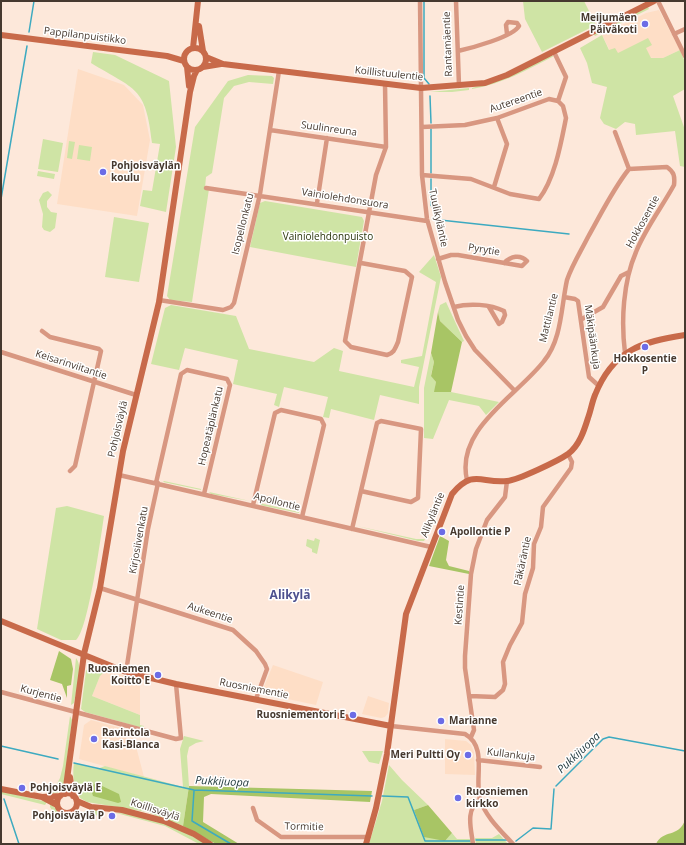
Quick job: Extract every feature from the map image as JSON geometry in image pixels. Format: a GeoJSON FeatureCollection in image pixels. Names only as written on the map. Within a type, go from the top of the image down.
{"type":"FeatureCollection","features":[{"type":"Feature","properties":{"kind":"street"},"geometry":{"type":"LineString","coordinates":[[198,1],[198,21],[203,51],[206,57],[203,67],[197,70],[187,67],[184,61],[187,51],[193,48],[203,51]]}},
{"type":"Feature","properties":{"kind":"street","name":"Tuulikyläntie"},"geometry":{"type":"LineString","coordinates":[[420,1],[422,175],[427,220],[438,260],[454,307],[466,336],[475,350],[515,391]]}},
{"type":"Feature","properties":{"kind":"street","name":"Rantamäentie"},"geometry":{"type":"LineString","coordinates":[[456,1],[459,86]]}},
{"type":"Feature","properties":{"kind":"street","name":"Koillistuulentie"},"geometry":{"type":"LineString","coordinates":[[206,57],[223,64],[421,88],[485,83],[507,75],[654,1]]}},
{"type":"Feature","properties":{"kind":"street"},"geometry":{"type":"LineString","coordinates":[[658,1],[685,56]]}},
{"type":"Feature","properties":{"kind":"street"},"geometry":{"type":"LineString","coordinates":[[193,48],[198,21]]}},
{"type":"Feature","properties":{"kind":"street"},"geometry":{"type":"LineString","coordinates":[[674,34],[685,29]]}},
{"type":"Feature","properties":{"kind":"street"},"geometry":{"type":"LineString","coordinates":[[458,51],[480,45],[507,34]]}},
{"type":"Feature","properties":{"kind":"street","name":"Pappilanpuistikko"},"geometry":{"type":"LineString","coordinates":[[1,36],[167,56],[184,61]]}},
{"type":"Feature","properties":{"kind":"street","name":"Pappilanpuistikko"},"geometry":{"type":"LineString","coordinates":[[167,56],[187,51]]}},
{"type":"Feature","properties":{"kind":"street"},"geometry":{"type":"LineString","coordinates":[[554,52],[566,77],[558,101]]}},
{"type":"Feature","properties":{"kind":"street","name":"Koillistuulentie"},"geometry":{"type":"LineString","coordinates":[[203,67],[223,64]]}},
{"type":"Feature","properties":{"kind":"street","name":"Pohjoisväylä"},"geometry":{"type":"LineString","coordinates":[[187,67],[190,92]]}},
{"type":"Feature","properties":{"kind":"street","name":"Pohjoisväylä"},"geometry":{"type":"LineString","coordinates":[[63,795],[69,772],[70,753],[84,654],[100,588],[119,475],[136,395],[159,300],[190,92],[197,70]]}},
{"type":"Feature","properties":{"kind":"street","name":"Isopellonkatu"},"geometry":{"type":"LineString","coordinates":[[159,300],[223,310],[231,307],[234,303],[249,234],[260,194],[279,71]]}},
{"type":"Feature","properties":{"kind":"street"},"geometry":{"type":"LineString","coordinates":[[361,263],[405,271],[412,277],[398,342],[394,351],[390,354],[351,347],[345,341],[361,263],[376,175],[386,147],[385,84]]}},
{"type":"Feature","properties":{"kind":"street","name":"Autereentie"},"geometry":{"type":"LineString","coordinates":[[422,127],[465,125],[497,118],[549,98],[558,101],[563,106],[566,118],[558,156],[544,193],[539,198],[535,199],[510,194],[471,179],[422,175]]}},
{"type":"Feature","properties":{"kind":"street"},"geometry":{"type":"LineString","coordinates":[[494,188],[507,144],[497,118]]}},
{"type":"Feature","properties":{"kind":"street","name":"Suulinreuna"},"geometry":{"type":"LineString","coordinates":[[270,130],[386,147]]}},
{"type":"Feature","properties":{"kind":"street"},"geometry":{"type":"LineString","coordinates":[[615,132],[629,169]]}},
{"type":"Feature","properties":{"kind":"street"},"geometry":{"type":"LineString","coordinates":[[317,203],[327,138]]}},
{"type":"Feature","properties":{"kind":"street","name":"Hokkosentie"},"geometry":{"type":"LineString","coordinates":[[625,353],[623,338],[629,272],[636,250],[674,185],[675,177],[672,171],[667,167],[629,169]]}},
{"type":"Feature","properties":{"kind":"street","name":"Mattilantie"},"geometry":{"type":"LineString","coordinates":[[467,480],[465,465],[468,448],[477,432],[544,361],[554,344],[564,297],[573,265],[599,217],[629,169]]}},
{"type":"Feature","properties":{"kind":"street","name":"Vainiolehdonsuora"},"geometry":{"type":"LineString","coordinates":[[206,188],[260,194],[427,220]]}},
{"type":"Feature","properties":{"kind":"street","name":"Pyrytie"},"geometry":{"type":"LineString","coordinates":[[438,260],[458,255],[504,262]]}},
{"type":"Feature","properties":{"kind":"street"},"geometry":{"type":"LineString","coordinates":[[582,319],[603,307],[621,276],[629,272]]}},
{"type":"Feature","properties":{"kind":"street","name":"Mäkipäänkuja"},"geometry":{"type":"LineString","coordinates":[[564,297],[575,299],[578,302],[582,319],[589,377],[599,386]]}},
{"type":"Feature","properties":{"kind":"street"},"geometry":{"type":"LineString","coordinates":[[454,307],[470,304],[489,307]]}},
{"type":"Feature","properties":{"kind":"street"},"geometry":{"type":"LineString","coordinates":[[42,331],[50,337],[99,349],[101,351],[75,466],[70,471]]}},
{"type":"Feature","properties":{"kind":"street"},"geometry":{"type":"LineString","coordinates":[[467,480],[484,478],[507,481],[568,454],[579,442],[599,386],[608,372],[625,353],[641,344],[654,340],[685,335]]}},
{"type":"Feature","properties":{"kind":"street","name":"Keisarinviitantie"},"geometry":{"type":"LineString","coordinates":[[1,352],[136,395]]}},
{"type":"Feature","properties":{"kind":"street","name":"Hopeatäplänkatu"},"geometry":{"type":"LineString","coordinates":[[157,483],[181,374],[187,370],[227,379],[230,385],[204,494]]}},
{"type":"Feature","properties":{"kind":"street"},"geometry":{"type":"LineString","coordinates":[[253,505],[275,413],[280,410],[321,420],[324,425],[302,517]]}},
{"type":"Feature","properties":{"kind":"street"},"geometry":{"type":"LineString","coordinates":[[352,529],[361,490],[377,423],[381,421],[421,429],[420,490],[419,497],[416,501],[411,502],[361,490]]}},
{"type":"Feature","properties":{"kind":"street","name":"Päkäräntie"},"geometry":{"type":"LineString","coordinates":[[470,696],[495,697],[503,690],[505,684],[503,662],[522,623],[525,594],[533,568],[534,544],[541,527],[542,507],[571,468],[572,462],[568,454]]}},
{"type":"Feature","properties":{"kind":"street","name":"Apollontie"},"geometry":{"type":"LineString","coordinates":[[119,475],[431,547]]}},
{"type":"Feature","properties":{"kind":"street","name":"Alikyläntie"},"geometry":{"type":"LineString","coordinates":[[392,726],[406,614],[452,494],[467,480]]}},
{"type":"Feature","properties":{"kind":"street","name":"Kestintie"},"geometry":{"type":"LineString","coordinates":[[471,737],[474,730],[465,656],[471,574],[482,530],[505,497],[507,481]]}},
{"type":"Feature","properties":{"kind":"street","name":"Kirjosiivenkatu"},"geometry":{"type":"LineString","coordinates":[[126,672],[148,529],[157,483]]}},
{"type":"Feature","properties":{"kind":"street","name":"Aukeentie"},"geometry":{"type":"LineString","coordinates":[[100,588],[233,630],[256,651],[267,669],[256,699]]}},
{"type":"Feature","properties":{"kind":"street","name":"Ruosniementie"},"geometry":{"type":"LineString","coordinates":[[1,621],[126,672],[176,684],[392,726]]}},
{"type":"Feature","properties":{"kind":"street","name":"Kurjentie"},"geometry":{"type":"LineString","coordinates":[[1,692],[76,713],[181,738],[176,684]]}},
{"type":"Feature","properties":{"kind":"street"},"geometry":{"type":"LineString","coordinates":[[366,844],[381,785],[392,726],[466,734],[471,737],[477,744],[480,799],[495,824],[513,844]]}},
{"type":"Feature","properties":{"kind":"street","name":"Kullankuja"},"geometry":{"type":"LineString","coordinates":[[478,760],[540,767]]}},
{"type":"Feature","properties":{"kind":"street","name":"Pohjoisväylä"},"geometry":{"type":"LineString","coordinates":[[69,772],[75,799]]}},
{"type":"Feature","properties":{"kind":"street"},"geometry":{"type":"LineString","coordinates":[[1,789],[42,797],[63,795],[75,799],[74,810],[69,813],[64,813],[59,810],[57,805],[42,797]]}},
{"type":"Feature","properties":{"kind":"street"},"geometry":{"type":"LineString","coordinates":[[57,805],[63,795]]}},
{"type":"Feature","properties":{"kind":"street","name":"Koillisväylä"},"geometry":{"type":"LineString","coordinates":[[75,799],[91,807]]}},
{"type":"Feature","properties":{"kind":"street"},"geometry":{"type":"LineString","coordinates":[[473,844],[470,814],[472,808],[480,799]]}},
{"type":"Feature","properties":{"kind":"street","name":"Koillisväylä"},"geometry":{"type":"LineString","coordinates":[[74,810],[91,807],[122,810],[164,821],[194,834],[210,844]]}},
{"type":"Feature","properties":{"kind":"street","name":"Tormitie"},"geometry":{"type":"LineString","coordinates":[[253,808],[257,820],[281,837],[368,837]]}},
{"type":"Feature","properties":{"kind":"shaded area","name":"Meijumäen Päiväkoti"},"geometry":{"type":"Polygon","coordinates":[[[659,10],[680,50],[663,58],[613,57],[602,35],[646,13],[659,10]]]}},
{"type":"Feature","properties":{"kind":"shaded area","name":"Pohjoisväylän koulu"},"geometry":{"type":"Polygon","coordinates":[[[78,69],[124,85],[143,105],[150,140],[137,216],[57,204],[78,69]]]}},
{"type":"Feature","properties":{"kind":"shaded area"},"geometry":{"type":"Polygon","coordinates":[[[273,665],[323,682],[316,705],[264,694],[263,689],[273,665]]]}},
{"type":"Feature","properties":{"kind":"shaded area"},"geometry":{"type":"Polygon","coordinates":[[[107,669],[140,681],[140,715],[92,696],[100,676],[107,669]]]}},
{"type":"Feature","properties":{"kind":"shaded area"},"geometry":{"type":"Polygon","coordinates":[[[368,696],[389,703],[388,713],[385,717],[381,718],[362,714],[368,696]]]}},
{"type":"Feature","properties":{"kind":"shaded area"},"geometry":{"type":"Polygon","coordinates":[[[91,720],[132,731],[144,777],[79,759],[84,725],[91,720]]]}},
{"type":"Feature","properties":{"kind":"shaded area"},"geometry":{"type":"Polygon","coordinates":[[[445,739],[466,741],[471,745],[474,752],[475,775],[445,774],[445,739]]]}},
{"type":"Feature","properties":{"kind":"green space"},"geometry":{"type":"Polygon","coordinates":[[[523,1],[584,1],[596,25],[542,52],[525,19],[523,1]]]}},
{"type":"Feature","properties":{"kind":"green space"},"geometry":{"type":"Polygon","coordinates":[[[648,7],[649,9],[595,36],[594,34],[648,7]]]}},
{"type":"Feature","properties":{"kind":"green space"},"geometry":{"type":"Polygon","coordinates":[[[602,35],[609,50],[615,48],[618,53],[648,38],[652,45],[646,48],[651,58],[663,58],[680,50],[685,62],[685,89],[673,96],[685,130],[685,167],[680,166],[675,131],[636,135],[635,124],[625,122],[616,129],[604,124],[600,118],[607,87],[592,83],[587,63],[580,48],[602,35]]]}},
{"type":"Feature","properties":{"kind":"green space"},"geometry":{"type":"Polygon","coordinates":[[[93,52],[115,55],[169,81],[176,147],[166,212],[140,206],[143,190],[152,191],[160,144],[152,143],[146,110],[142,100],[128,85],[91,63],[93,52]]]}},
{"type":"Feature","properties":{"kind":"green space"},"geometry":{"type":"Polygon","coordinates":[[[554,56],[514,76],[494,84],[472,89],[472,88],[486,84],[554,56]]]}},
{"type":"Feature","properties":{"kind":"green space"},"geometry":{"type":"Polygon","coordinates":[[[248,75],[272,76],[274,78],[273,84],[249,82],[234,86],[224,98],[212,173],[206,177],[205,188],[209,189],[192,302],[170,300],[167,296],[195,127],[228,81],[248,75]]]}},
{"type":"Feature","properties":{"kind":"green space"},"geometry":{"type":"Polygon","coordinates":[[[469,88],[469,90],[452,92],[430,92],[469,88]]]}},
{"type":"Feature","properties":{"kind":"green space"},"geometry":{"type":"Polygon","coordinates":[[[43,139],[63,143],[58,172],[38,169],[43,139]]]}},
{"type":"Feature","properties":{"kind":"green space"},"geometry":{"type":"Polygon","coordinates":[[[69,141],[75,142],[72,159],[67,158],[69,141]]]}},
{"type":"Feature","properties":{"kind":"green space"},"geometry":{"type":"Polygon","coordinates":[[[79,145],[92,147],[90,161],[77,159],[79,145]]]}},
{"type":"Feature","properties":{"kind":"green space"},"geometry":{"type":"Polygon","coordinates":[[[38,171],[55,174],[54,179],[37,176],[38,171]]]}},
{"type":"Feature","properties":{"kind":"green space"},"geometry":{"type":"Polygon","coordinates":[[[48,191],[52,195],[47,201],[47,207],[51,212],[57,213],[55,228],[50,232],[44,230],[42,227],[43,214],[39,200],[43,193],[48,191]]]}},
{"type":"Feature","properties":{"kind":"green space","name":"Vainiolehdonpuisto"},"geometry":{"type":"Polygon","coordinates":[[[265,201],[362,217],[364,221],[356,267],[250,247],[260,203],[265,201]]]}},
{"type":"Feature","properties":{"kind":"green space"},"geometry":{"type":"Polygon","coordinates":[[[114,217],[149,223],[139,282],[105,277],[114,217]]]}},
{"type":"Feature","properties":{"kind":"green space"},"geometry":{"type":"Polygon","coordinates":[[[434,255],[441,277],[419,387],[419,404],[380,395],[374,420],[331,409],[329,418],[323,417],[328,397],[284,387],[279,407],[274,405],[277,394],[233,384],[238,360],[185,348],[179,370],[151,364],[165,308],[171,305],[236,316],[249,349],[314,362],[334,348],[343,351],[339,371],[414,387],[419,367],[401,363],[401,360],[422,356],[436,282],[419,272],[434,255]]]}},
{"type":"Feature","properties":{"kind":"green space"},"geometry":{"type":"Polygon","coordinates":[[[446,302],[464,341],[462,342],[440,321],[438,312],[440,305],[446,302]]]}},
{"type":"Feature","properties":{"kind":"green space"},"geometry":{"type":"Polygon","coordinates":[[[438,312],[440,321],[462,342],[451,392],[434,392],[436,382],[431,376],[434,362],[431,353],[438,312]]]}},
{"type":"Feature","properties":{"kind":"green space"},"geometry":{"type":"Polygon","coordinates":[[[431,353],[434,362],[431,375],[436,382],[435,392],[451,392],[499,402],[486,415],[479,406],[449,400],[433,439],[424,438],[424,388],[431,353]]]}},
{"type":"Feature","properties":{"kind":"green space"},"geometry":{"type":"Polygon","coordinates":[[[163,482],[201,489],[201,490],[163,482]]]}},
{"type":"Feature","properties":{"kind":"green space"},"geometry":{"type":"Polygon","coordinates":[[[209,492],[250,501],[211,494],[209,492]]]}},
{"type":"Feature","properties":{"kind":"green space"},"geometry":{"type":"Polygon","coordinates":[[[259,503],[299,512],[299,513],[260,505],[259,503]]]}},
{"type":"Feature","properties":{"kind":"green space"},"geometry":{"type":"Polygon","coordinates":[[[67,506],[104,516],[97,562],[85,620],[81,633],[76,640],[61,640],[37,629],[56,508],[67,506]]]}},
{"type":"Feature","properties":{"kind":"green space"},"geometry":{"type":"Polygon","coordinates":[[[357,526],[416,539],[425,539],[424,541],[418,541],[357,526]]]}},
{"type":"Feature","properties":{"kind":"green space"},"geometry":{"type":"Polygon","coordinates":[[[440,536],[449,541],[446,560],[449,566],[469,571],[469,574],[429,566],[440,536]]]}},
{"type":"Feature","properties":{"kind":"green space"},"geometry":{"type":"Polygon","coordinates":[[[315,538],[320,540],[317,554],[312,552],[312,549],[306,546],[307,539],[314,541],[315,538]]]}},
{"type":"Feature","properties":{"kind":"green space"},"geometry":{"type":"Polygon","coordinates":[[[59,651],[71,659],[73,669],[71,685],[67,686],[67,698],[62,684],[50,680],[59,651]]]}},
{"type":"Feature","properties":{"kind":"green space"},"geometry":{"type":"Polygon","coordinates":[[[76,658],[79,668],[79,680],[74,703],[71,705],[76,658]]]}},
{"type":"Feature","properties":{"kind":"green space"},"geometry":{"type":"Polygon","coordinates":[[[97,665],[107,669],[100,676],[92,696],[140,715],[140,725],[144,726],[143,728],[85,712],[81,709],[86,671],[89,667],[97,665]]]}},
{"type":"Feature","properties":{"kind":"green space"},"geometry":{"type":"Polygon","coordinates":[[[70,716],[72,720],[67,759],[67,784],[63,791],[52,794],[60,778],[63,766],[70,716]]]}},
{"type":"Feature","properties":{"kind":"green space"},"geometry":{"type":"Polygon","coordinates":[[[184,736],[204,741],[189,747],[187,756],[189,786],[183,826],[147,812],[87,802],[80,798],[74,781],[74,763],[97,769],[105,766],[183,787],[180,749],[184,736]]]}},
{"type":"Feature","properties":{"kind":"green space"},"geometry":{"type":"Polygon","coordinates":[[[362,751],[383,751],[379,764],[369,762],[362,751]]]}},
{"type":"Feature","properties":{"kind":"green space"},"geometry":{"type":"Polygon","coordinates":[[[389,765],[428,805],[414,810],[445,841],[452,833],[457,839],[471,839],[471,844],[369,844],[382,801],[389,765]]]}},
{"type":"Feature","properties":{"kind":"green space"},"geometry":{"type":"Polygon","coordinates":[[[95,783],[98,783],[119,794],[121,802],[118,803],[93,796],[91,789],[95,783]]]}},
{"type":"Feature","properties":{"kind":"green space"},"geometry":{"type":"Polygon","coordinates":[[[189,786],[372,791],[370,802],[211,794],[204,797],[203,822],[239,844],[216,844],[183,826],[189,786]]]}},
{"type":"Feature","properties":{"kind":"green space"},"geometry":{"type":"Polygon","coordinates":[[[1,791],[47,802],[45,805],[1,794],[1,791]]]}},
{"type":"Feature","properties":{"kind":"green space"},"geometry":{"type":"Polygon","coordinates":[[[50,803],[62,815],[73,815],[90,810],[100,811],[105,814],[64,820],[57,817],[50,807],[50,803]]]}},
{"type":"Feature","properties":{"kind":"green space"},"geometry":{"type":"Polygon","coordinates":[[[428,805],[452,833],[445,841],[424,837],[414,810],[428,805]]]}},
{"type":"Feature","properties":{"kind":"green space"},"geometry":{"type":"Polygon","coordinates":[[[116,813],[139,816],[163,823],[206,844],[199,844],[165,826],[116,813]]]}},
{"type":"Feature","properties":{"kind":"green space"},"geometry":{"type":"Polygon","coordinates":[[[685,820],[685,844],[656,844],[663,836],[679,829],[685,820]]]}},
{"type":"Feature","properties":{"kind":"green space"},"geometry":{"type":"Polygon","coordinates":[[[499,834],[508,844],[476,844],[475,838],[492,838],[499,834]]]}},
{"type":"Feature","properties":{"kind":"waterway"},"geometry":{"type":"LineString","coordinates":[[29,32],[34,1]]}},
{"type":"Feature","properties":{"kind":"waterway"},"geometry":{"type":"LineString","coordinates":[[424,1],[424,78],[429,84]]}},
{"type":"Feature","properties":{"kind":"waterway"},"geometry":{"type":"LineString","coordinates":[[1,199],[27,46]]}},
{"type":"Feature","properties":{"kind":"waterway"},"geometry":{"type":"LineString","coordinates":[[430,96],[431,123]]}},
{"type":"Feature","properties":{"kind":"waterway"},"geometry":{"type":"LineString","coordinates":[[431,129],[431,173]]}},
{"type":"Feature","properties":{"kind":"waterway"},"geometry":{"type":"LineString","coordinates":[[431,179],[431,205],[435,213]]}},
{"type":"Feature","properties":{"kind":"waterway"},"geometry":{"type":"LineString","coordinates":[[438,217],[440,220],[569,234]]}},
{"type":"Feature","properties":{"kind":"waterway","name":"Pukkijuopa"},"geometry":{"type":"LineString","coordinates":[[556,786],[603,739],[609,737],[685,751]]}},
{"type":"Feature","properties":{"kind":"waterway","name":"Pukkijuopa"},"geometry":{"type":"LineString","coordinates":[[1,746],[58,759]]}},
{"type":"Feature","properties":{"kind":"waterway","name":"Pukkijuopa"},"geometry":{"type":"LineString","coordinates":[[74,763],[194,790],[372,796]]}},
{"type":"Feature","properties":{"kind":"waterway","name":"Pukkijuopa"},"geometry":{"type":"LineString","coordinates":[[516,841],[533,828],[551,829],[554,789]]}},
{"type":"Feature","properties":{"kind":"waterway"},"geometry":{"type":"LineString","coordinates":[[194,791],[192,821],[231,844]]}},
{"type":"Feature","properties":{"kind":"waterway","name":"Pukkijuopa"},"geometry":{"type":"LineString","coordinates":[[382,796],[408,797],[425,841],[470,841]]}},
{"type":"Feature","properties":{"kind":"waterway"},"geometry":{"type":"LineString","coordinates":[[4,799],[19,844]]}},
{"type":"Feature","properties":{"kind":"waterway","name":"Pukkijuopa"},"geometry":{"type":"LineString","coordinates":[[476,840],[507,840]]}},
{"type":"Feature","properties":{"kind":"place","name":"Meijumäen Päiväkoti"},"geometry":{"type":"Point","coordinates":[645,24]}},
{"type":"Feature","properties":{"kind":"place","name":"Pohjoisväylän koulu"},"geometry":{"type":"Point","coordinates":[103,172]}},
{"type":"Feature","properties":{"kind":"place","name":"Hokkosentie P"},"geometry":{"type":"Point","coordinates":[645,347]}},
{"type":"Feature","properties":{"kind":"place","name":"Apollontie P"},"geometry":{"type":"Point","coordinates":[442,532]}},
{"type":"Feature","properties":{"kind":"place","name":"Ruosniemen Koitto E"},"geometry":{"type":"Point","coordinates":[158,675]}},
{"type":"Feature","properties":{"kind":"place","name":"Ruosniementori E"},"geometry":{"type":"Point","coordinates":[353,715]}},
{"type":"Feature","properties":{"kind":"place","name":"Marianne"},"geometry":{"type":"Point","coordinates":[441,721]}},
{"type":"Feature","properties":{"kind":"place","name":"Ravintola Kasi-Blanca"},"geometry":{"type":"Point","coordinates":[94,739]}},
{"type":"Feature","properties":{"kind":"place","name":"Meri Pultti Oy"},"geometry":{"type":"Point","coordinates":[468,755]}},
{"type":"Feature","properties":{"kind":"place","name":"Pohjoisväylä E"},"geometry":{"type":"Point","coordinates":[22,788]}},
{"type":"Feature","properties":{"kind":"place","name":"Ruosniemen kirkko"},"geometry":{"type":"Point","coordinates":[458,798]}},
{"type":"Feature","properties":{"kind":"place","name":"Pohjoisväylä P"},"geometry":{"type":"Point","coordinates":[112,816]}},
{"type":"Feature","properties":{"kind":"district","name":"Alikylä"},"geometry":{"type":"Point","coordinates":[290,596]}}]}
